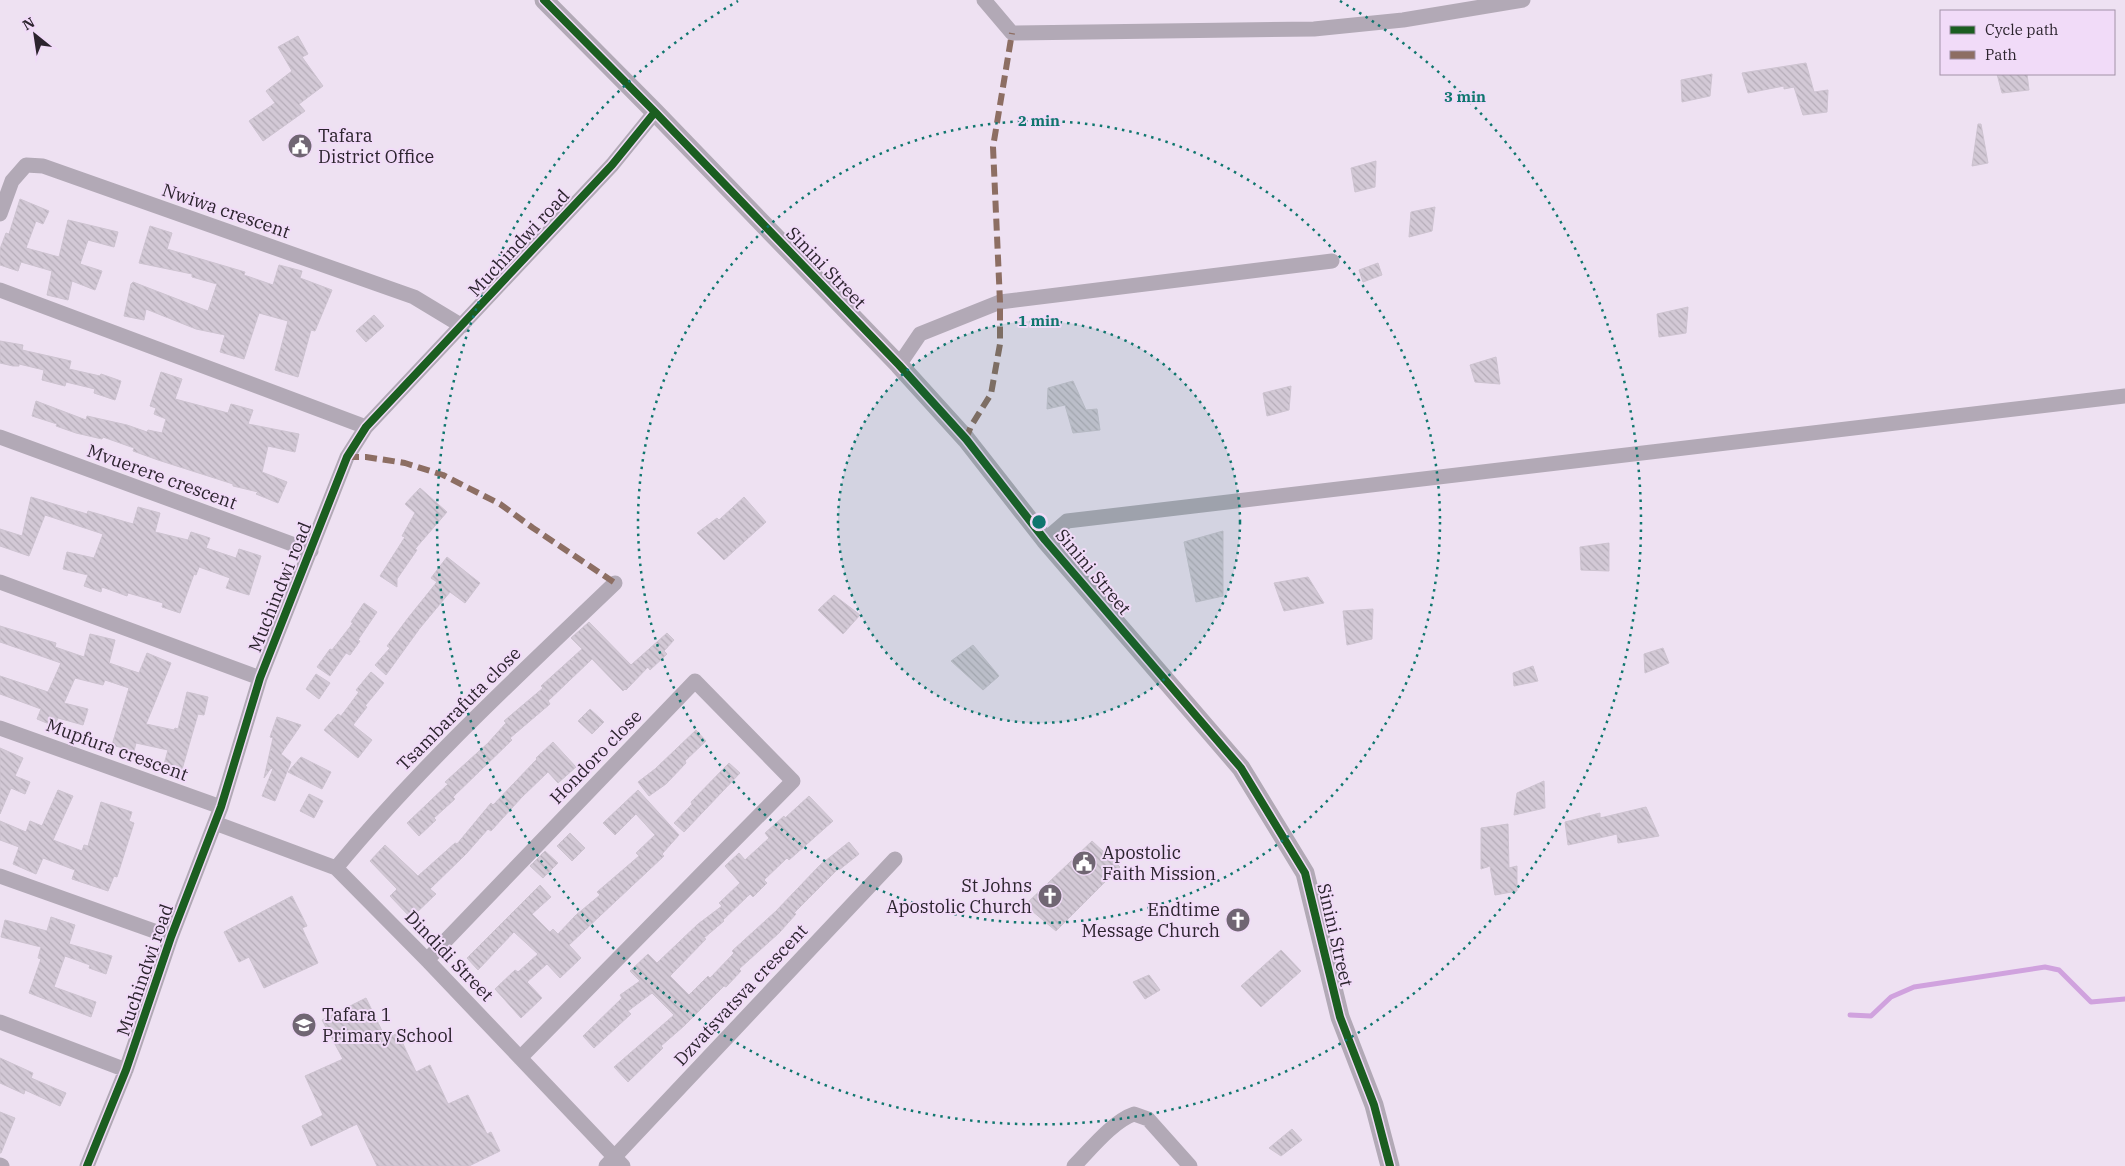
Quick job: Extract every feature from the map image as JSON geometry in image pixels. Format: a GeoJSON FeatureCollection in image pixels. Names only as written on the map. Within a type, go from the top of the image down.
{"type":"FeatureCollection","features":[{"type":"Feature","properties":{"kind":"street","name":"Sinini Street"},"geometry":{"type":"LineString","coordinates":[[544,0],[655,112],[898,365],[966,439],[1045,540],[1241,768],[1305,873],[1340,1017],[1374,1106],[1390,1166]]}},
{"type":"Feature","properties":{"kind":"street"},"geometry":{"type":"LineString","coordinates":[[984,0],[1012,33],[1314,29],[1403,20],[1523,0]]}},
{"type":"Feature","properties":{"kind":"street","name":"Muchindwi road"},"geometry":{"type":"LineString","coordinates":[[87,1166],[126,1070],[171,937],[221,807],[260,678],[347,457],[366,427],[612,165],[655,112]]}},
{"type":"Feature","properties":{"kind":"street","name":"Nwiwa crescent"},"geometry":{"type":"LineString","coordinates":[[0,214],[12,181],[26,165],[43,166],[414,297],[462,326]]}},
{"type":"Feature","properties":{"kind":"street"},"geometry":{"type":"LineString","coordinates":[[898,365],[920,334],[1000,302],[1332,261]]}},
{"type":"Feature","properties":{"kind":"street"},"geometry":{"type":"LineString","coordinates":[[0,290],[366,427]]}},
{"type":"Feature","properties":{"kind":"street"},"geometry":{"type":"LineString","coordinates":[[1045,540],[1067,521],[2125,396]]}},
{"type":"Feature","properties":{"kind":"street","name":"Mvuerere crescent"},"geometry":{"type":"LineString","coordinates":[[0,437],[311,551]]}},
{"type":"Feature","properties":{"kind":"street"},"geometry":{"type":"LineString","coordinates":[[0,582],[260,678]]}},
{"type":"Feature","properties":{"kind":"street","name":"Tsambarafuta close"},"geometry":{"type":"LineString","coordinates":[[336,868],[377,818],[462,729],[615,583]]}},
{"type":"Feature","properties":{"kind":"street","name":"Hondoro close"},"geometry":{"type":"LineString","coordinates":[[427,960],[695,681],[794,780],[520,1058]]}},
{"type":"Feature","properties":{"kind":"street","name":"Mupfura crescent"},"geometry":{"type":"LineString","coordinates":[[0,728],[221,807]]}},
{"type":"Feature","properties":{"kind":"street","name":"Dindidi Street"},"geometry":{"type":"LineString","coordinates":[[215,823],[336,868],[520,1058],[614,1163]]}},
{"type":"Feature","properties":{"kind":"street","name":"Dzvatsvatsva crescent"},"geometry":{"type":"LineString","coordinates":[[614,1163],[895,859]]}},
{"type":"Feature","properties":{"kind":"street"},"geometry":{"type":"LineString","coordinates":[[0,876],[171,937]]}},
{"type":"Feature","properties":{"kind":"street"},"geometry":{"type":"LineString","coordinates":[[0,1022],[126,1070]]}},
{"type":"Feature","properties":{"kind":"street"},"geometry":{"type":"LineString","coordinates":[[1074,1166],[1126,1117],[1134,1114],[1148,1119],[1190,1166]]}},
{"type":"Feature","properties":{"kind":"building"},"geometry":{"type":"Polygon","coordinates":[[[298,36],[308,54],[302,57],[323,86],[299,104],[305,111],[263,141],[249,121],[275,103],[266,91],[292,71],[278,47],[298,36]]]}},
{"type":"Feature","properties":{"kind":"building"},"geometry":{"type":"Polygon","coordinates":[[[1806,63],[1814,92],[1828,90],[1827,112],[1803,115],[1794,87],[1784,89],[1784,86],[1748,93],[1742,73],[1806,63]]]}},
{"type":"Feature","properties":{"kind":"building"},"geometry":{"type":"Polygon","coordinates":[[[1712,74],[1710,96],[1682,102],[1681,80],[1712,74]]]}},
{"type":"Feature","properties":{"kind":"building"},"geometry":{"type":"Polygon","coordinates":[[[1997,75],[2027,75],[2029,90],[2002,93],[1997,75]]]}},
{"type":"Feature","properties":{"kind":"building"},"geometry":{"type":"Polygon","coordinates":[[[1978,124],[1981,124],[1988,163],[1972,166],[1978,124]]]}},
{"type":"Feature","properties":{"kind":"building"},"geometry":{"type":"Polygon","coordinates":[[[1376,161],[1375,187],[1355,192],[1351,168],[1376,161]]]}},
{"type":"Feature","properties":{"kind":"building"},"geometry":{"type":"Polygon","coordinates":[[[20,199],[49,211],[43,224],[36,221],[26,248],[59,257],[68,220],[118,232],[114,247],[88,240],[80,264],[102,271],[95,290],[72,281],[68,300],[47,295],[52,271],[21,262],[18,271],[0,265],[0,249],[6,233],[9,234],[20,199]]]}},
{"type":"Feature","properties":{"kind":"building"},"geometry":{"type":"Polygon","coordinates":[[[1435,207],[1432,231],[1409,237],[1411,212],[1435,207]]]}},
{"type":"Feature","properties":{"kind":"building"},"geometry":{"type":"Polygon","coordinates":[[[150,226],[172,233],[167,249],[245,272],[244,275],[273,285],[279,265],[302,271],[300,278],[332,290],[315,331],[311,330],[298,377],[275,370],[288,321],[259,313],[244,359],[220,352],[225,335],[196,329],[146,309],[144,320],[124,316],[133,282],[208,311],[217,284],[192,277],[192,274],[139,263],[150,226]]]}},
{"type":"Feature","properties":{"kind":"building"},"geometry":{"type":"Polygon","coordinates":[[[1378,263],[1382,275],[1363,282],[1359,270],[1378,263]]]}},
{"type":"Feature","properties":{"kind":"building"},"geometry":{"type":"Polygon","coordinates":[[[1688,307],[1686,333],[1659,337],[1657,314],[1688,307]]]}},
{"type":"Feature","properties":{"kind":"building"},"geometry":{"type":"Polygon","coordinates":[[[374,315],[384,326],[366,342],[356,331],[374,315]]]}},
{"type":"Feature","properties":{"kind":"building"},"geometry":{"type":"Polygon","coordinates":[[[0,341],[23,345],[22,350],[71,361],[69,369],[100,376],[101,374],[121,381],[115,400],[94,393],[95,389],[66,382],[65,386],[42,380],[44,370],[19,364],[19,366],[13,366],[0,363],[0,341]]]}},
{"type":"Feature","properties":{"kind":"building"},"geometry":{"type":"Polygon","coordinates":[[[1496,357],[1500,384],[1475,382],[1470,365],[1496,357]]]}},
{"type":"Feature","properties":{"kind":"building"},"geometry":{"type":"Polygon","coordinates":[[[161,372],[182,379],[175,399],[228,413],[231,404],[253,410],[248,424],[299,434],[295,452],[268,446],[262,472],[287,482],[278,503],[256,494],[258,492],[233,486],[233,484],[158,460],[133,451],[134,448],[103,437],[102,439],[76,433],[56,426],[57,424],[32,416],[36,401],[86,420],[87,416],[127,425],[147,432],[148,430],[162,433],[166,419],[154,414],[156,408],[150,406],[161,372]]]}},
{"type":"Feature","properties":{"kind":"building"},"geometry":{"type":"Polygon","coordinates":[[[1073,381],[1086,410],[1097,409],[1100,430],[1073,433],[1065,405],[1047,409],[1048,388],[1073,381]]]}},
{"type":"Feature","properties":{"kind":"building"},"geometry":{"type":"Polygon","coordinates":[[[1291,386],[1289,410],[1267,416],[1263,393],[1291,386]]]}},
{"type":"Feature","properties":{"kind":"building"},"geometry":{"type":"Polygon","coordinates":[[[420,488],[447,512],[415,549],[417,550],[397,579],[397,587],[380,576],[405,537],[402,536],[415,513],[405,504],[420,488]]]}},
{"type":"Feature","properties":{"kind":"building"},"geometry":{"type":"Polygon","coordinates":[[[31,497],[87,514],[88,511],[133,524],[138,507],[160,513],[155,532],[188,540],[191,532],[210,538],[206,548],[236,558],[239,549],[261,556],[249,595],[226,588],[230,578],[199,567],[196,575],[194,574],[180,613],[162,607],[163,603],[128,593],[127,596],[102,587],[101,592],[84,586],[88,575],[63,569],[67,552],[94,558],[103,534],[45,515],[29,556],[0,546],[0,529],[22,536],[31,497]]]}},
{"type":"Feature","properties":{"kind":"building"},"geometry":{"type":"Polygon","coordinates":[[[744,497],[766,522],[724,560],[697,533],[717,518],[719,520],[744,497]]]}},
{"type":"Feature","properties":{"kind":"building"},"geometry":{"type":"Polygon","coordinates":[[[1223,531],[1223,596],[1196,602],[1184,542],[1223,531]]]}},
{"type":"Feature","properties":{"kind":"building"},"geometry":{"type":"Polygon","coordinates":[[[1609,543],[1609,571],[1581,570],[1580,547],[1609,543]]]}},
{"type":"Feature","properties":{"kind":"building"},"geometry":{"type":"Polygon","coordinates":[[[447,557],[480,583],[465,603],[450,592],[420,628],[386,675],[375,665],[390,648],[387,646],[437,582],[431,578],[447,557]]]}},
{"type":"Feature","properties":{"kind":"building"},"geometry":{"type":"Polygon","coordinates":[[[1308,577],[1324,603],[1284,611],[1274,583],[1308,577]]]}},
{"type":"Feature","properties":{"kind":"building"},"geometry":{"type":"Polygon","coordinates":[[[834,595],[860,615],[843,634],[818,610],[834,595]]]}},
{"type":"Feature","properties":{"kind":"building"},"geometry":{"type":"Polygon","coordinates":[[[364,603],[377,612],[350,655],[346,653],[330,676],[317,667],[353,623],[351,622],[364,603]]]}},
{"type":"Feature","properties":{"kind":"building"},"geometry":{"type":"Polygon","coordinates":[[[1373,609],[1372,639],[1347,645],[1343,611],[1373,609]]]}},
{"type":"Feature","properties":{"kind":"building"},"geometry":{"type":"Polygon","coordinates":[[[589,622],[631,665],[667,633],[674,640],[664,651],[667,654],[650,670],[648,667],[623,691],[592,659],[548,701],[550,704],[510,738],[512,740],[453,797],[455,799],[434,818],[436,820],[419,836],[407,823],[448,784],[445,782],[488,743],[506,723],[504,721],[543,688],[541,686],[582,649],[571,638],[589,622]]]}},
{"type":"Feature","properties":{"kind":"building"},"geometry":{"type":"Polygon","coordinates":[[[0,626],[56,643],[55,647],[84,657],[90,634],[115,640],[109,663],[139,673],[147,653],[171,663],[146,724],[174,730],[175,728],[178,729],[187,692],[208,697],[204,715],[198,714],[181,773],[163,768],[168,750],[136,743],[134,751],[112,745],[129,688],[105,680],[103,685],[75,678],[64,703],[88,709],[83,725],[58,718],[54,726],[37,719],[41,709],[0,694],[0,676],[48,692],[61,663],[0,642],[0,626]]]}},
{"type":"Feature","properties":{"kind":"building"},"geometry":{"type":"Polygon","coordinates":[[[973,645],[999,676],[983,690],[951,661],[973,645]]]}},
{"type":"Feature","properties":{"kind":"building"},"geometry":{"type":"Polygon","coordinates":[[[1663,648],[1669,663],[1645,673],[1644,654],[1663,648]]]}},
{"type":"Feature","properties":{"kind":"building"},"geometry":{"type":"Polygon","coordinates":[[[1533,666],[1538,681],[1514,686],[1513,673],[1533,666]]]}},
{"type":"Feature","properties":{"kind":"building"},"geometry":{"type":"Polygon","coordinates":[[[371,672],[384,683],[365,706],[367,707],[353,725],[372,740],[358,758],[324,730],[338,714],[341,716],[359,692],[356,690],[371,672]]]}},
{"type":"Feature","properties":{"kind":"building"},"geometry":{"type":"Polygon","coordinates":[[[316,674],[330,683],[319,699],[306,689],[316,674]]]}},
{"type":"Feature","properties":{"kind":"building"},"geometry":{"type":"Polygon","coordinates":[[[590,709],[604,722],[592,734],[578,721],[590,709]]]}},
{"type":"Feature","properties":{"kind":"building"},"geometry":{"type":"Polygon","coordinates":[[[277,717],[301,725],[281,754],[291,762],[275,801],[262,796],[273,769],[271,768],[264,778],[273,738],[270,737],[277,717]]]}},
{"type":"Feature","properties":{"kind":"building"},"geometry":{"type":"Polygon","coordinates":[[[696,730],[706,741],[685,761],[686,763],[666,784],[649,796],[638,782],[655,769],[696,730]]]}},
{"type":"Feature","properties":{"kind":"building"},"geometry":{"type":"Polygon","coordinates":[[[553,742],[576,767],[558,783],[548,772],[491,831],[488,829],[466,854],[430,889],[436,894],[411,918],[390,896],[397,889],[370,861],[385,845],[418,876],[455,843],[457,844],[491,803],[493,805],[553,742]]]}},
{"type":"Feature","properties":{"kind":"building"},"geometry":{"type":"Polygon","coordinates":[[[0,748],[23,758],[15,776],[30,782],[25,794],[11,788],[0,814],[0,748]]]}},
{"type":"Feature","properties":{"kind":"building"},"geometry":{"type":"Polygon","coordinates":[[[301,757],[331,772],[322,789],[288,772],[301,757]]]}},
{"type":"Feature","properties":{"kind":"building"},"geometry":{"type":"Polygon","coordinates":[[[729,763],[740,773],[684,832],[674,823],[692,804],[691,802],[729,763]]]}},
{"type":"Feature","properties":{"kind":"building"},"geometry":{"type":"Polygon","coordinates":[[[1544,781],[1545,808],[1514,815],[1517,793],[1544,781]]]}},
{"type":"Feature","properties":{"kind":"building"},"geometry":{"type":"Polygon","coordinates":[[[58,790],[73,796],[53,840],[82,851],[84,845],[88,846],[101,802],[132,812],[129,821],[134,823],[117,877],[114,876],[108,891],[72,879],[75,870],[43,858],[36,874],[13,864],[19,847],[0,840],[0,821],[26,832],[30,821],[42,826],[58,790]]]}},
{"type":"Feature","properties":{"kind":"building"},"geometry":{"type":"Polygon","coordinates":[[[638,790],[679,835],[662,854],[664,856],[569,945],[581,958],[560,978],[547,964],[527,982],[542,998],[521,1018],[495,989],[515,970],[518,972],[538,954],[514,932],[478,970],[467,958],[540,885],[551,897],[532,914],[550,932],[553,929],[558,934],[576,915],[600,895],[597,892],[639,856],[636,853],[655,835],[636,814],[615,835],[603,823],[638,790]]]}},
{"type":"Feature","properties":{"kind":"building"},"geometry":{"type":"Polygon","coordinates":[[[309,794],[323,801],[314,818],[300,811],[309,794]]]}},
{"type":"Feature","properties":{"kind":"building"},"geometry":{"type":"Polygon","coordinates":[[[809,796],[833,821],[789,860],[787,858],[764,880],[767,883],[753,897],[750,894],[724,921],[704,938],[706,939],[670,976],[689,995],[708,976],[710,978],[734,953],[732,951],[776,911],[820,865],[849,842],[859,854],[838,869],[794,913],[796,914],[779,933],[739,969],[741,971],[726,987],[724,986],[661,1046],[663,1048],[628,1082],[614,1067],[674,1015],[652,993],[628,1011],[631,1014],[594,1048],[583,1036],[622,998],[620,995],[640,981],[630,971],[648,954],[657,963],[698,924],[722,906],[719,903],[740,883],[725,866],[739,853],[745,860],[769,838],[765,833],[809,796]]]}},
{"type":"Feature","properties":{"kind":"building"},"geometry":{"type":"Polygon","coordinates":[[[1646,807],[1659,836],[1618,843],[1617,834],[1568,845],[1565,822],[1600,813],[1600,818],[1646,807]]]}},
{"type":"Feature","properties":{"kind":"building"},"geometry":{"type":"Polygon","coordinates":[[[1508,824],[1509,868],[1517,866],[1517,891],[1495,895],[1490,866],[1481,869],[1481,828],[1508,824]]]}},
{"type":"Feature","properties":{"kind":"building"},"geometry":{"type":"Polygon","coordinates":[[[570,833],[585,848],[572,861],[557,846],[570,833]]]}},
{"type":"Feature","properties":{"kind":"building"},"geometry":{"type":"Polygon","coordinates":[[[1092,841],[1120,867],[1056,931],[1025,905],[1092,841]]]}},
{"type":"Feature","properties":{"kind":"building"},"geometry":{"type":"Polygon","coordinates":[[[545,851],[558,863],[543,878],[530,866],[545,851]]]}},
{"type":"Feature","properties":{"kind":"building"},"geometry":{"type":"Polygon","coordinates":[[[292,896],[307,926],[302,928],[318,963],[264,988],[249,957],[239,962],[224,932],[292,896]]]}},
{"type":"Feature","properties":{"kind":"building"},"geometry":{"type":"Polygon","coordinates":[[[51,917],[75,925],[69,944],[112,956],[106,974],[89,968],[90,965],[65,956],[54,987],[96,1002],[91,1017],[29,993],[41,959],[38,958],[41,947],[1,937],[5,920],[47,931],[51,917]]]}},
{"type":"Feature","properties":{"kind":"building"},"geometry":{"type":"Polygon","coordinates":[[[1281,950],[1301,971],[1261,1007],[1241,986],[1281,950]]]}},
{"type":"Feature","properties":{"kind":"building"},"geometry":{"type":"Polygon","coordinates":[[[1149,975],[1160,990],[1145,999],[1133,982],[1149,975]]]}},
{"type":"Feature","properties":{"kind":"building"},"geometry":{"type":"Polygon","coordinates":[[[366,998],[386,1039],[398,1033],[416,1072],[430,1065],[448,1104],[468,1095],[487,1134],[491,1132],[500,1151],[469,1166],[377,1166],[357,1124],[311,1146],[302,1126],[323,1115],[305,1076],[343,1059],[322,1020],[366,998]]]}},
{"type":"Feature","properties":{"kind":"building"},"geometry":{"type":"Polygon","coordinates":[[[0,1058],[33,1073],[31,1078],[66,1093],[60,1106],[25,1090],[24,1094],[0,1083],[0,1058]]]}},
{"type":"Feature","properties":{"kind":"building"},"geometry":{"type":"Polygon","coordinates":[[[0,1112],[15,1118],[1,1153],[0,1153],[0,1112]]]}},
{"type":"Feature","properties":{"kind":"building"},"geometry":{"type":"Polygon","coordinates":[[[1292,1129],[1302,1140],[1281,1156],[1269,1148],[1292,1129]]]}},
{"type":"Feature","properties":{"kind":"waterway"},"geometry":{"type":"LineString","coordinates":[[1850,1015],[1871,1016],[1891,997],[1914,987],[2045,967],[2059,970],[2091,1002],[2125,999]]}},
{"type":"Feature","properties":{"kind":"marked path"},"geometry":{"type":"LineString","coordinates":[[966,439],[971,426],[991,394],[1000,344],[993,147],[1012,33]]}},
{"type":"Feature","properties":{"kind":"marked path"},"geometry":{"type":"LineString","coordinates":[[347,457],[366,457],[405,463],[443,475],[500,504],[615,583]]}},
{"type":"Feature","properties":{"kind":"cycle path"},"geometry":{"type":"LineString","coordinates":[[544,0],[899,365],[966,439],[1045,540],[1241,768],[1305,873],[1340,1017],[1374,1105],[1390,1166]]}},
{"type":"Feature","properties":{"kind":"cycle path"},"geometry":{"type":"LineString","coordinates":[[87,1166],[126,1070],[171,937],[221,807],[260,678],[347,457],[366,427],[612,165],[655,112]]}},
{"type":"Feature","properties":{"kind":"place","name":"Tafara District Office"},"geometry":{"type":"Point","coordinates":[300,146]}},
{"type":"Feature","properties":{"kind":"place","name":"Apostolic Faith Mission"},"geometry":{"type":"Point","coordinates":[1084,863]}},
{"type":"Feature","properties":{"kind":"place","name":"St Johns Apostolic Church"},"geometry":{"type":"Point","coordinates":[1050,896]}},
{"type":"Feature","properties":{"kind":"place","name":"Endtime Message Church"},"geometry":{"type":"Point","coordinates":[1238,920]}},
{"type":"Feature","properties":{"kind":"place","name":"Tafara 1 Primary School"},"geometry":{"type":"Point","coordinates":[304,1025]}}]}
